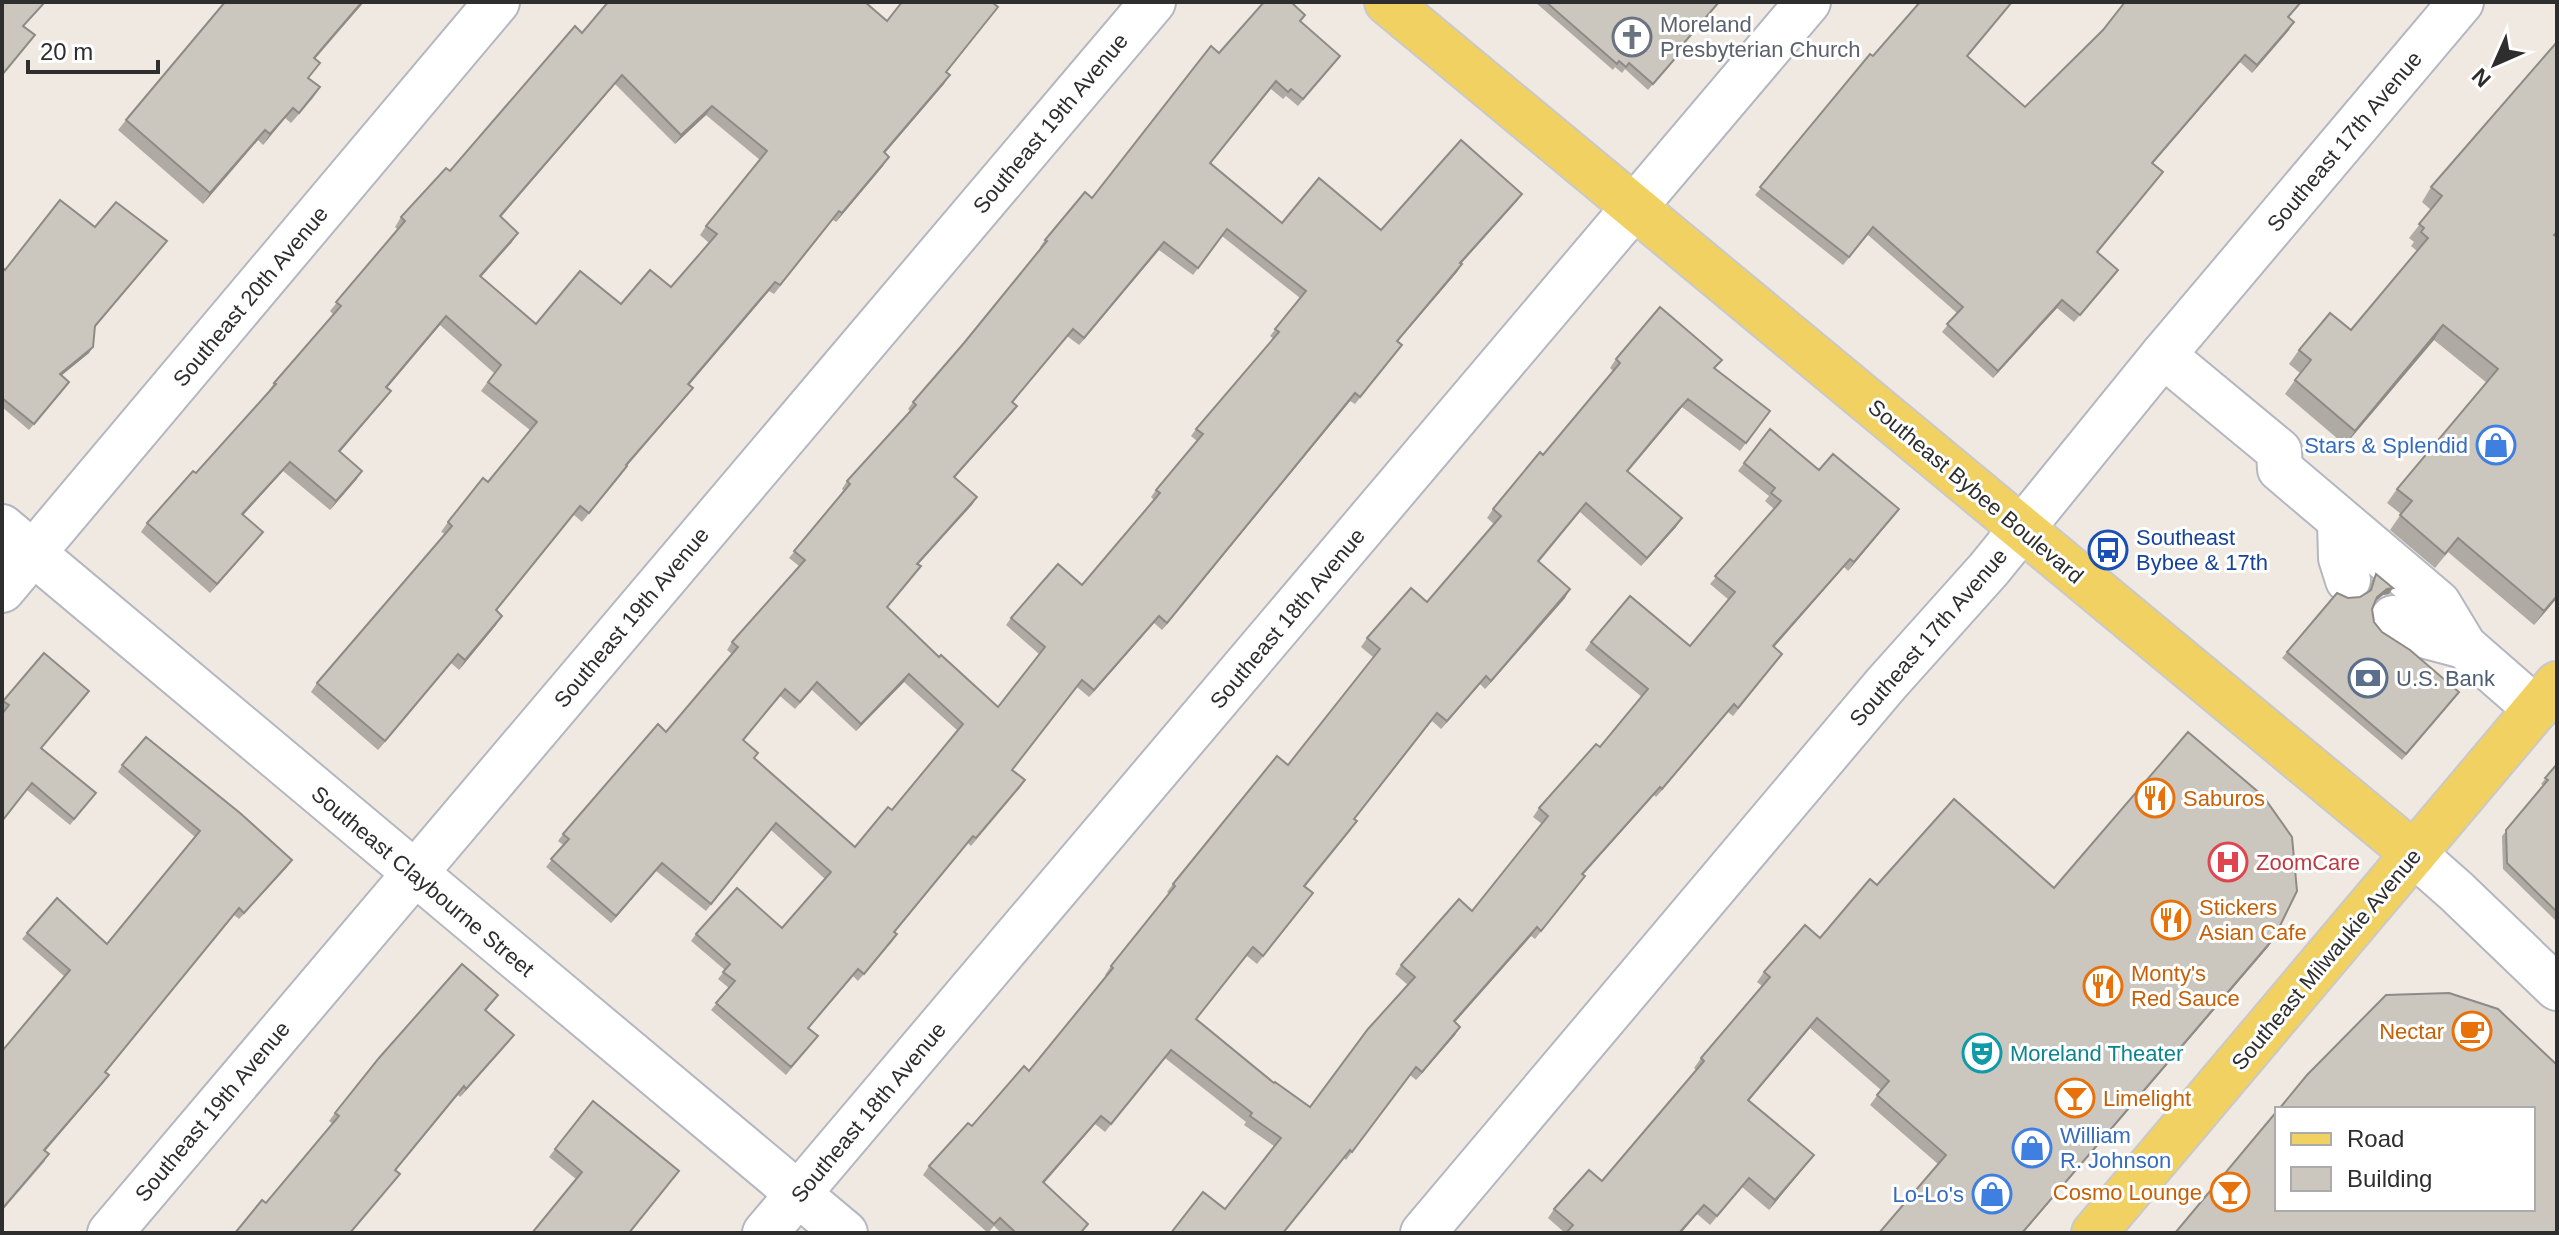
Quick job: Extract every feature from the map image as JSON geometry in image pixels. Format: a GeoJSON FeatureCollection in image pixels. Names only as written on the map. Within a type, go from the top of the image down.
{"type":"FeatureCollection","features":[{"type":"Feature","properties":{"kind":"main road","name":"Southeast Bybee Boulevard"},"geometry":{"type":"LineString","coordinates":[[1387,2],[2414,854]]}},
{"type":"Feature","properties":{"kind":"main road","name":"Southeast Milwaukie Avenue"},"geometry":{"type":"LineString","coordinates":[[2094,1233],[2547,696]]}},
{"type":"Feature","properties":{"kind":"street","name":"Southeast 20th Avenue"},"geometry":{"type":"LineString","coordinates":[[2,590],[18,540],[497,2]]}},
{"type":"Feature","properties":{"kind":"street","name":"Southeast 19th Avenue"},"geometry":{"type":"LineString","coordinates":[[110,1233],[1153,2]]}},
{"type":"Feature","properties":{"kind":"street","name":"Southeast 18th Avenue"},"geometry":{"type":"LineString","coordinates":[[765,1233],[1808,2]]}},
{"type":"Feature","properties":{"kind":"street","name":"Southeast 17th Avenue"},"geometry":{"type":"LineString","coordinates":[[1423,1233],[1886,684],[2022,528],[2163,355],[2461,2]]}},
{"type":"Feature","properties":{"kind":"street"},"geometry":{"type":"LineString","coordinates":[[2163,355],[2279,451],[2280,469],[2438,603],[2464,646]]}},
{"type":"Feature","properties":{"kind":"street"},"geometry":{"type":"LineString","coordinates":[[2340,521],[2341,558],[2348,580]]}},
{"type":"Feature","properties":{"kind":"street","name":"Southeast Claybourne Street"},"geometry":{"type":"LineString","coordinates":[[18,540],[845,1233]]}},
{"type":"Feature","properties":{"kind":"street"},"geometry":{"type":"LineString","coordinates":[[2393,618],[2411,632],[2464,646],[2547,696]]}},
{"type":"Feature","properties":{"kind":"street","name":"Southeast Bybee Boulevard"},"geometry":{"type":"LineString","coordinates":[[2414,854],[2557,988]]}},
{"type":"Feature","properties":{"kind":"building"},"geometry":{"type":"Polygon","coordinates":[[[2,2],[45,2],[23,26],[35,35],[2,75],[2,2]]]}},
{"type":"Feature","properties":{"kind":"building"},"geometry":{"type":"Polygon","coordinates":[[[225,2],[362,2],[314,58],[320,63],[308,78],[320,87],[299,113],[293,108],[270,134],[265,130],[210,193],[126,120],[225,2]]]}},
{"type":"Feature","properties":{"kind":"building"},"geometry":{"type":"Polygon","coordinates":[[[608,2],[865,2],[887,21],[902,2],[994,2],[998,7],[946,72],[950,75],[884,152],[889,157],[842,213],[839,211],[780,285],[775,282],[688,384],[693,388],[589,513],[580,506],[496,610],[502,616],[465,660],[458,654],[385,741],[317,683],[452,526],[448,522],[483,478],[488,482],[537,422],[488,382],[501,365],[446,316],[386,387],[391,391],[339,451],[362,471],[336,501],[290,462],[242,514],[263,532],[217,584],[147,523],[276,384],[341,306],[336,302],[405,221],[401,217],[446,168],[450,171],[575,26],[582,33],[608,2]],[[622,75],[500,216],[518,233],[480,276],[536,324],[580,271],[621,304],[650,270],[671,287],[717,234],[706,226],[767,151],[712,106],[681,135],[622,75]]]}},
{"type":"Feature","properties":{"kind":"building"},"geometry":{"type":"Polygon","coordinates":[[[1264,2],[1291,2],[1305,15],[1300,21],[1340,56],[1303,99],[1291,89],[1288,92],[1276,81],[1210,163],[1282,223],[1319,178],[1381,230],[1461,140],[1522,194],[1460,263],[1397,341],[1402,345],[1360,397],[1355,393],[1167,623],[1159,616],[1094,690],[1082,680],[1012,770],[1025,780],[976,838],[973,836],[894,932],[897,934],[864,974],[858,969],[808,1028],[818,1036],[791,1067],[716,1003],[735,981],[723,972],[730,964],[696,934],[737,888],[782,928],[831,872],[776,823],[711,904],[662,863],[616,916],[551,859],[569,839],[563,834],[658,724],[666,732],[738,647],[732,642],[805,560],[794,551],[850,484],[847,481],[916,405],[913,402],[1045,240],[1085,192],[1092,198],[1211,46],[1219,53],[1264,2]],[[1227,229],[1198,268],[1164,242],[1084,338],[1073,329],[1012,402],[1017,406],[954,477],[977,497],[917,564],[921,566],[887,607],[998,707],[1045,647],[1011,618],[1058,564],[1082,585],[1160,493],[1156,490],[1203,434],[1196,429],[1279,332],[1275,329],[1306,291],[1227,229]],[[909,674],[861,724],[817,682],[800,702],[785,689],[743,740],[758,753],[754,758],[855,847],[888,807],[892,810],[963,724],[909,674]]]}},
{"type":"Feature","properties":{"kind":"building","name":"Moreland Presbyterian Church"},"geometry":{"type":"Polygon","coordinates":[[[1546,2],[1719,2],[1653,84],[1629,63],[1626,67],[1619,61],[1617,64],[1546,2]]]}},
{"type":"Feature","properties":{"kind":"building"},"geometry":{"type":"Polygon","coordinates":[[[1920,2],[2012,2],[1967,56],[2025,107],[2103,30],[2125,2],[2301,2],[2288,17],[2294,22],[2257,65],[2245,55],[2152,163],[2163,172],[2097,252],[2118,270],[2080,315],[2062,300],[1998,371],[1947,324],[1963,307],[1873,227],[1849,257],[1760,187],[1870,54],[1873,56],[1920,2]]]}},
{"type":"Feature","properties":{"kind":"building"},"geometry":{"type":"Polygon","coordinates":[[[2557,42],[2557,232],[2554,235],[2557,237],[2557,596],[2544,611],[2458,538],[2445,554],[2400,515],[2412,501],[2397,489],[2498,369],[2443,325],[2355,431],[2295,380],[2311,360],[2299,350],[2330,313],[2351,330],[2428,238],[2421,232],[2424,228],[2419,224],[2442,196],[2431,187],[2557,42]]]}},
{"type":"Feature","properties":{"kind":"building"},"geometry":{"type":"Polygon","coordinates":[[[60,200],[95,227],[116,202],[167,241],[95,326],[93,347],[60,374],[69,382],[34,424],[2,398],[2,267],[5,270],[60,200]]]}},
{"type":"Feature","properties":{"kind":"building"},"geometry":{"type":"Polygon","coordinates":[[[1660,307],[1722,360],[1714,368],[1770,411],[1746,443],[1688,399],[1677,411],[1627,471],[1682,518],[1647,558],[1586,503],[1538,561],[1570,589],[1491,681],[1486,676],[1447,721],[1437,713],[1354,819],[1357,821],[1304,886],[1313,893],[1263,956],[1253,947],[1196,1019],[1274,1083],[1310,1107],[1368,1029],[1415,977],[1401,965],[1459,899],[1472,911],[1548,816],[1539,808],[1596,744],[1600,747],[1648,689],[1591,642],[1630,596],[1690,646],[1735,592],[1715,576],[1781,501],[1771,493],[1775,488],[1744,463],[1770,429],[1819,470],[1833,454],[1899,509],[1854,562],[1850,559],[1773,646],[1782,654],[1738,708],[1734,704],[1662,789],[1660,787],[1582,874],[1585,876],[1541,931],[1537,927],[1454,1021],[1460,1027],[1422,1072],[1416,1067],[1352,1152],[1350,1150],[1283,1233],[1171,1233],[1203,1192],[1225,1209],[1281,1138],[1171,1050],[1111,1124],[1101,1116],[1043,1182],[1088,1224],[1082,1231],[1085,1233],[1016,1233],[1000,1218],[994,1224],[929,1166],[968,1123],[972,1126],[1024,1066],[1029,1071],[1113,968],[1111,966],[1175,886],[1173,884],[1277,756],[1288,765],[1380,649],[1367,638],[1411,588],[1427,602],[1501,516],[1493,509],[1620,363],[1616,359],[1660,307]]]}},
{"type":"Feature","properties":{"kind":"building","name":"U.S. Bank"},"geometry":{"type":"Polygon","coordinates":[[[2376,574],[2393,588],[2377,597],[2372,609],[2374,622],[2382,632],[2410,650],[2459,692],[2406,754],[2287,652],[2337,593],[2348,598],[2360,597],[2371,590],[2376,574]]]}},
{"type":"Feature","properties":{"kind":"building"},"geometry":{"type":"Polygon","coordinates":[[[44,653],[89,691],[41,748],[96,793],[74,819],[32,783],[2,821],[2,714],[9,705],[3,701],[44,653]]]}},
{"type":"Feature","properties":{"kind":"building"},"geometry":{"type":"Polygon","coordinates":[[[2188,732],[2263,796],[2292,837],[2297,891],[2274,938],[2022,1233],[1879,1233],[1946,1155],[1877,1095],[1889,1081],[1817,1018],[1748,1100],[1814,1155],[1775,1200],[1749,1178],[1717,1216],[1704,1205],[1679,1233],[1566,1233],[1573,1225],[1554,1209],[1589,1170],[1602,1181],[1704,1061],[1701,1058],[1770,977],[1764,972],[1805,925],[1820,938],[1870,879],[1877,885],[1954,799],[2054,888],[2188,732]]]}},
{"type":"Feature","properties":{"kind":"building"},"geometry":{"type":"Polygon","coordinates":[[[146,737],[240,813],[292,860],[244,913],[239,908],[105,1072],[109,1075],[44,1150],[49,1154],[2,1209],[2,1051],[70,970],[27,933],[57,898],[107,944],[200,831],[122,765],[146,737]]]}},
{"type":"Feature","properties":{"kind":"building"},"geometry":{"type":"Polygon","coordinates":[[[2557,764],[2557,912],[2507,863],[2506,830],[2548,780],[2545,778],[2557,764]]]}},
{"type":"Feature","properties":{"kind":"building"},"geometry":{"type":"Polygon","coordinates":[[[462,964],[498,995],[485,1010],[514,1035],[466,1089],[464,1086],[395,1170],[400,1174],[350,1233],[235,1233],[262,1200],[266,1203],[339,1116],[335,1113],[379,1058],[462,964]]]}},
{"type":"Feature","properties":{"kind":"building"},"geometry":{"type":"Polygon","coordinates":[[[2449,993],[2498,1009],[2557,1065],[2557,1233],[2175,1233],[2275,1113],[2275,1211],[2535,1211],[2535,1107],[2281,1107],[2307,1075],[2386,995],[2449,993]]]}},
{"type":"Feature","properties":{"kind":"building"},"geometry":{"type":"Polygon","coordinates":[[[593,1101],[679,1171],[629,1233],[532,1233],[582,1172],[555,1149],[593,1101]]]}},
{"type":"Feature","properties":{"kind":"place","name":"Moreland Presbyterian Church"},"geometry":{"type":"Point","coordinates":[1632,37]}},
{"type":"Feature","properties":{"kind":"place","name":"Stars & Splendid"},"geometry":{"type":"Point","coordinates":[2496,445]}},
{"type":"Feature","properties":{"kind":"place","name":"Southeast Bybee & 17th"},"geometry":{"type":"Point","coordinates":[2108,550]}},
{"type":"Feature","properties":{"kind":"place","name":"U.S. Bank"},"geometry":{"type":"Point","coordinates":[2368,678]}},
{"type":"Feature","properties":{"kind":"place","name":"Saburos"},"geometry":{"type":"Point","coordinates":[2155,798]}},
{"type":"Feature","properties":{"kind":"place","name":"ZoomCare"},"geometry":{"type":"Point","coordinates":[2228,862]}},
{"type":"Feature","properties":{"kind":"place","name":"Stickers Asian Cafe"},"geometry":{"type":"Point","coordinates":[2171,920]}},
{"type":"Feature","properties":{"kind":"place","name":"Monty's Red Sauce"},"geometry":{"type":"Point","coordinates":[2103,986]}},
{"type":"Feature","properties":{"kind":"place","name":"Nectar"},"geometry":{"type":"Point","coordinates":[2472,1031]}},
{"type":"Feature","properties":{"kind":"place","name":"Moreland Theater"},"geometry":{"type":"Point","coordinates":[1982,1053]}},
{"type":"Feature","properties":{"kind":"place","name":"Limelight"},"geometry":{"type":"Point","coordinates":[2075,1098]}},
{"type":"Feature","properties":{"kind":"place","name":"William R. Johnson"},"geometry":{"type":"Point","coordinates":[2032,1148]}},
{"type":"Feature","properties":{"kind":"place","name":"Cosmo Lounge"},"geometry":{"type":"Point","coordinates":[2230,1192]}},
{"type":"Feature","properties":{"kind":"place","name":"Lo-Lo's"},"geometry":{"type":"Point","coordinates":[1992,1194]}}]}
